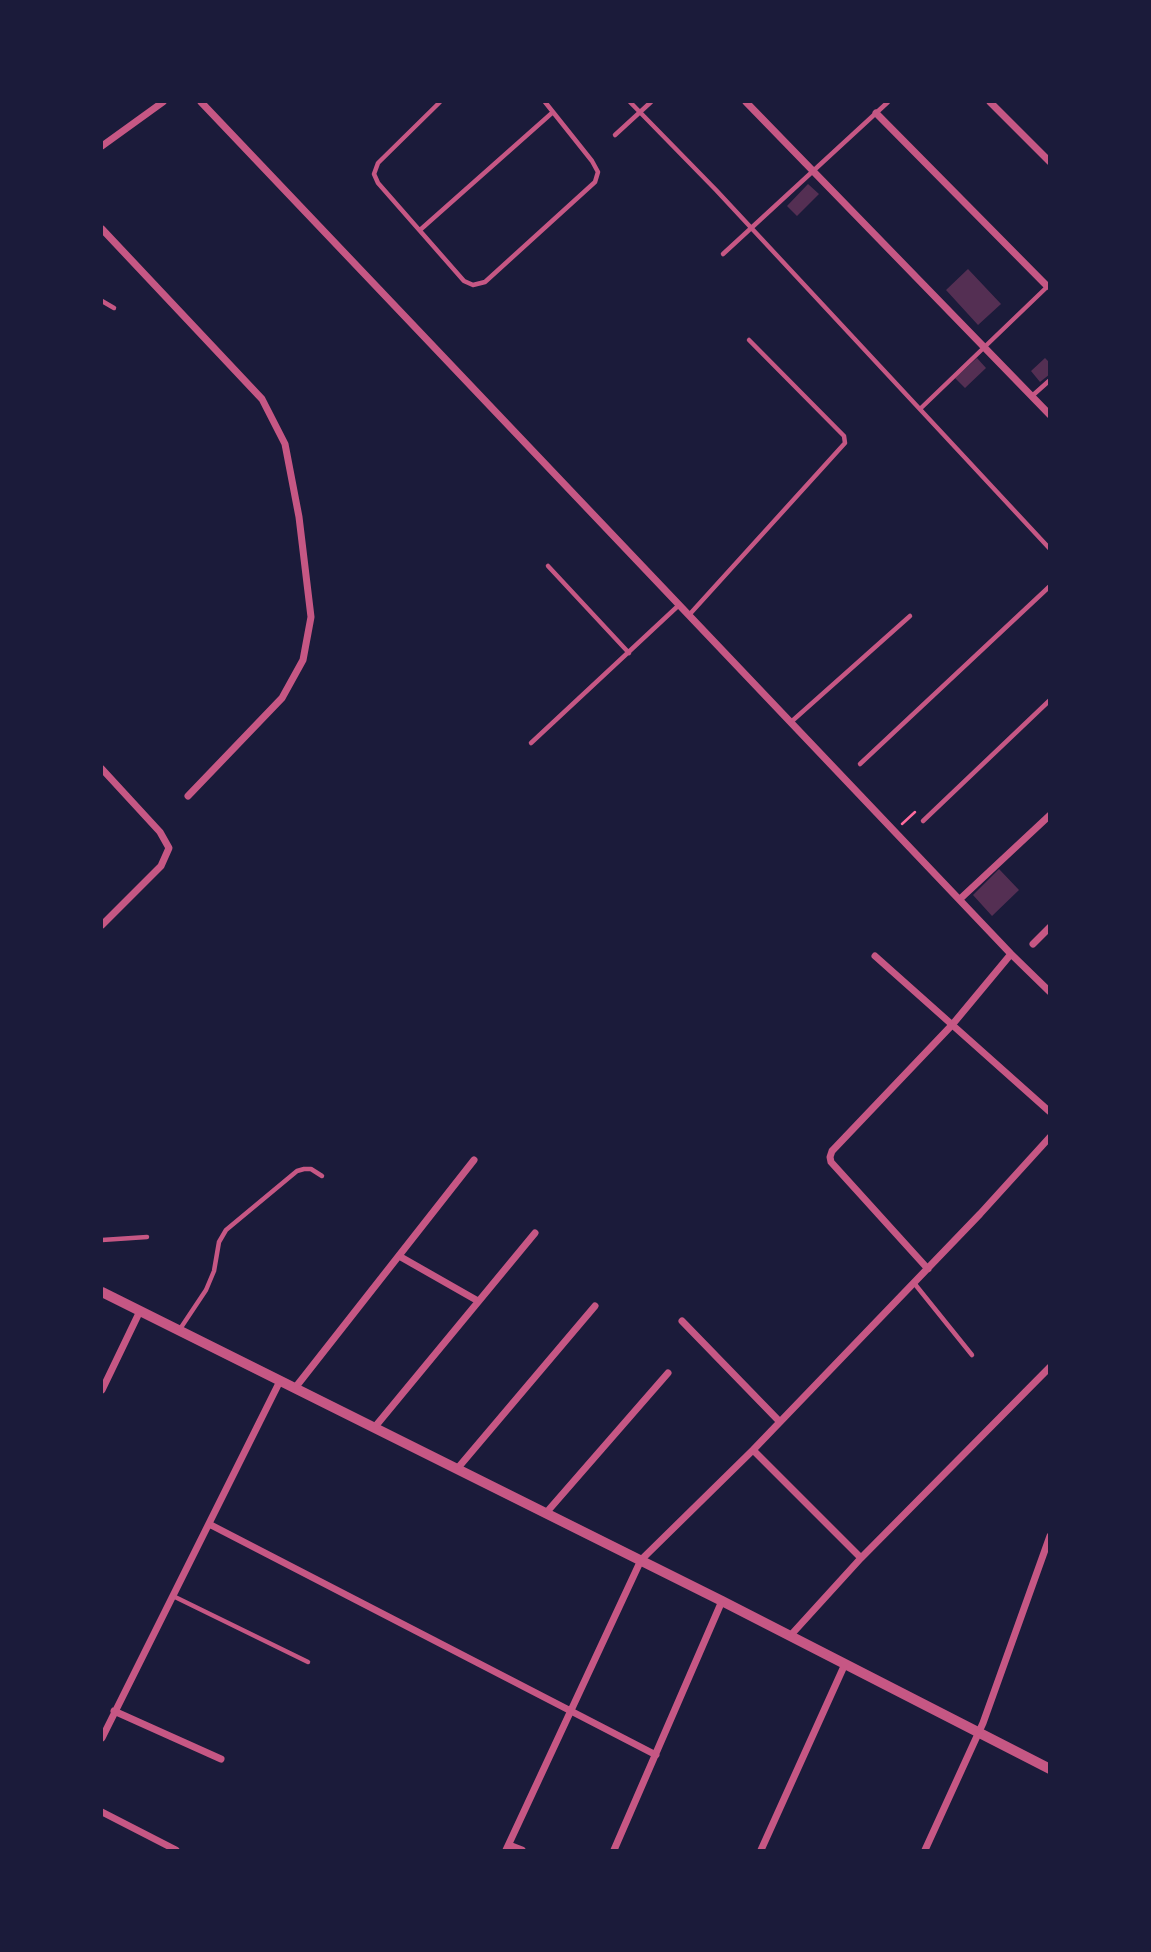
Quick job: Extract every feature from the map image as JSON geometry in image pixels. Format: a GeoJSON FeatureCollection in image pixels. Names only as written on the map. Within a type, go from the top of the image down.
{"type":"FeatureCollection","features":[{"type":"Feature","properties":{"kind":"street"},"geometry":{"type":"LineString","coordinates":[[102,146],[163,102]]}},
{"type":"Feature","properties":{"kind":"street"},"geometry":{"type":"LineString","coordinates":[[201,102],[1049,992]]}},
{"type":"Feature","properties":{"kind":"street"},"geometry":{"type":"LineString","coordinates":[[746,102],[1049,415]]}},
{"type":"Feature","properties":{"kind":"street"},"geometry":{"type":"LineString","coordinates":[[990,102],[1049,162]]}},
{"type":"Feature","properties":{"kind":"street"},"geometry":{"type":"LineString","coordinates":[[876,113],[1048,285]]}},
{"type":"Feature","properties":{"kind":"street"},"geometry":{"type":"LineString","coordinates":[[102,229],[262,399],[285,444],[299,517],[312,617],[303,660],[282,698],[188,796]]}},
{"type":"Feature","properties":{"kind":"street"},"geometry":{"type":"LineString","coordinates":[[102,769],[160,832],[169,848],[161,866],[102,925]]}},
{"type":"Feature","properties":{"kind":"street"},"geometry":{"type":"LineString","coordinates":[[960,899],[1049,814]]}},
{"type":"Feature","properties":{"kind":"street"},"geometry":{"type":"LineString","coordinates":[[1033,944],[1049,927]]}},
{"type":"Feature","properties":{"kind":"street"},"geometry":{"type":"LineString","coordinates":[[928,1269],[831,1162],[830,1157],[832,1151],[952,1025],[1012,954]]}},
{"type":"Feature","properties":{"kind":"street"},"geometry":{"type":"LineString","coordinates":[[875,956],[1049,1112]]}},
{"type":"Feature","properties":{"kind":"street"},"geometry":{"type":"LineString","coordinates":[[522,1850],[507,1848],[641,1560],[753,1450],[928,1269],[1049,1136]]}},
{"type":"Feature","properties":{"kind":"street"},"geometry":{"type":"LineString","coordinates":[[296,1388],[474,1160]]}},
{"type":"Feature","properties":{"kind":"street"},"geometry":{"type":"LineString","coordinates":[[374,1427],[535,1233]]}},
{"type":"Feature","properties":{"kind":"street"},"geometry":{"type":"LineString","coordinates":[[399,1256],[478,1301]]}},
{"type":"Feature","properties":{"kind":"street"},"geometry":{"type":"LineString","coordinates":[[102,1292],[641,1560],[1049,1769]]}},
{"type":"Feature","properties":{"kind":"street"},"geometry":{"type":"LineString","coordinates":[[457,1469],[595,1306]]}},
{"type":"Feature","properties":{"kind":"street"},"geometry":{"type":"LineString","coordinates":[[102,1390],[140,1311]]}},
{"type":"Feature","properties":{"kind":"street"},"geometry":{"type":"LineString","coordinates":[[682,1321],[780,1422]]}},
{"type":"Feature","properties":{"kind":"street"},"geometry":{"type":"LineString","coordinates":[[790,1636],[861,1558],[1049,1367]]}},
{"type":"Feature","properties":{"kind":"street"},"geometry":{"type":"LineString","coordinates":[[546,1513],[668,1373]]}},
{"type":"Feature","properties":{"kind":"street"},"geometry":{"type":"LineString","coordinates":[[102,1738],[280,1381]]}},
{"type":"Feature","properties":{"kind":"street"},"geometry":{"type":"LineString","coordinates":[[753,1450],[861,1558]]}},
{"type":"Feature","properties":{"kind":"street"},"geometry":{"type":"LineString","coordinates":[[209,1524],[656,1755]]}},
{"type":"Feature","properties":{"kind":"street"},"geometry":{"type":"LineString","coordinates":[[925,1850],[979,1733],[1049,1536]]}},
{"type":"Feature","properties":{"kind":"street"},"geometry":{"type":"LineString","coordinates":[[614,1850],[722,1601]]}},
{"type":"Feature","properties":{"kind":"street"},"geometry":{"type":"LineString","coordinates":[[761,1850],[845,1664]]}},
{"type":"Feature","properties":{"kind":"street"},"geometry":{"type":"LineString","coordinates":[[114,1711],[221,1759]]}},
{"type":"Feature","properties":{"kind":"street"},"geometry":{"type":"LineString","coordinates":[[102,1812],[176,1850]]}},
{"type":"Feature","properties":{"kind":"lane"},"geometry":{"type":"LineString","coordinates":[[440,102],[378,163],[374,174],[377,183],[464,281],[473,285],[485,282],[595,182],[598,172],[592,161],[545,102]]}},
{"type":"Feature","properties":{"kind":"lane"},"geometry":{"type":"LineString","coordinates":[[630,102],[752,228],[1049,549]]}},
{"type":"Feature","properties":{"kind":"lane"},"geometry":{"type":"LineString","coordinates":[[615,135],[651,102]]}},
{"type":"Feature","properties":{"kind":"lane"},"geometry":{"type":"LineString","coordinates":[[723,254],[888,102]]}},
{"type":"Feature","properties":{"kind":"lane"},"geometry":{"type":"LineString","coordinates":[[420,230],[553,112]]}},
{"type":"Feature","properties":{"kind":"lane"},"geometry":{"type":"LineString","coordinates":[[919,409],[1048,285]]}},
{"type":"Feature","properties":{"kind":"lane"},"geometry":{"type":"LineString","coordinates":[[102,301],[114,308]]}},
{"type":"Feature","properties":{"kind":"lane"},"geometry":{"type":"LineString","coordinates":[[689,615],[845,443],[844,436],[749,341]]}},
{"type":"Feature","properties":{"kind":"lane"},"geometry":{"type":"LineString","coordinates":[[1032,397],[1049,380]]}},
{"type":"Feature","properties":{"kind":"lane"},"geometry":{"type":"LineString","coordinates":[[548,566],[629,653]]}},
{"type":"Feature","properties":{"kind":"lane"},"geometry":{"type":"LineString","coordinates":[[860,764],[1049,586]]}},
{"type":"Feature","properties":{"kind":"lane"},"geometry":{"type":"LineString","coordinates":[[531,743],[680,605]]}},
{"type":"Feature","properties":{"kind":"lane"},"geometry":{"type":"LineString","coordinates":[[791,722],[909,617]]}},
{"type":"Feature","properties":{"kind":"lane"},"geometry":{"type":"LineString","coordinates":[[923,821],[1049,700]]}},
{"type":"Feature","properties":{"kind":"lane"},"geometry":{"type":"LineString","coordinates":[[179,1330],[206,1290],[214,1270],[219,1242],[226,1230],[298,1171],[311,1169],[322,1176]]}},
{"type":"Feature","properties":{"kind":"lane"},"geometry":{"type":"LineString","coordinates":[[102,1240],[147,1237]]}},
{"type":"Feature","properties":{"kind":"lane"},"geometry":{"type":"LineString","coordinates":[[914,1283],[972,1355]]}},
{"type":"Feature","properties":{"kind":"lane"},"geometry":{"type":"LineString","coordinates":[[172,1596],[308,1662]]}},
{"type":"Feature","properties":{"kind":"path"},"geometry":{"type":"LineString","coordinates":[[895,831],[914,812],[923,821]]}},
{"type":"Feature","properties":{"kind":"building"},"geometry":{"type":"Polygon","coordinates":[[[808,184],[819,194],[797,216],[787,206],[808,184]]]}},
{"type":"Feature","properties":{"kind":"building"},"geometry":{"type":"Polygon","coordinates":[[[968,269],[1001,304],[978,325],[946,290],[968,269]]]}},
{"type":"Feature","properties":{"kind":"building"},"geometry":{"type":"Polygon","coordinates":[[[977,358],[986,368],[965,388],[955,378],[977,358]]]}},
{"type":"Feature","properties":{"kind":"building"},"geometry":{"type":"Polygon","coordinates":[[[1045,358],[1050,363],[1050,374],[1040,382],[1031,371],[1045,358]]]}},
{"type":"Feature","properties":{"kind":"building"},"geometry":{"type":"Polygon","coordinates":[[[999,869],[1019,890],[992,916],[973,895],[999,869]]]}}]}
